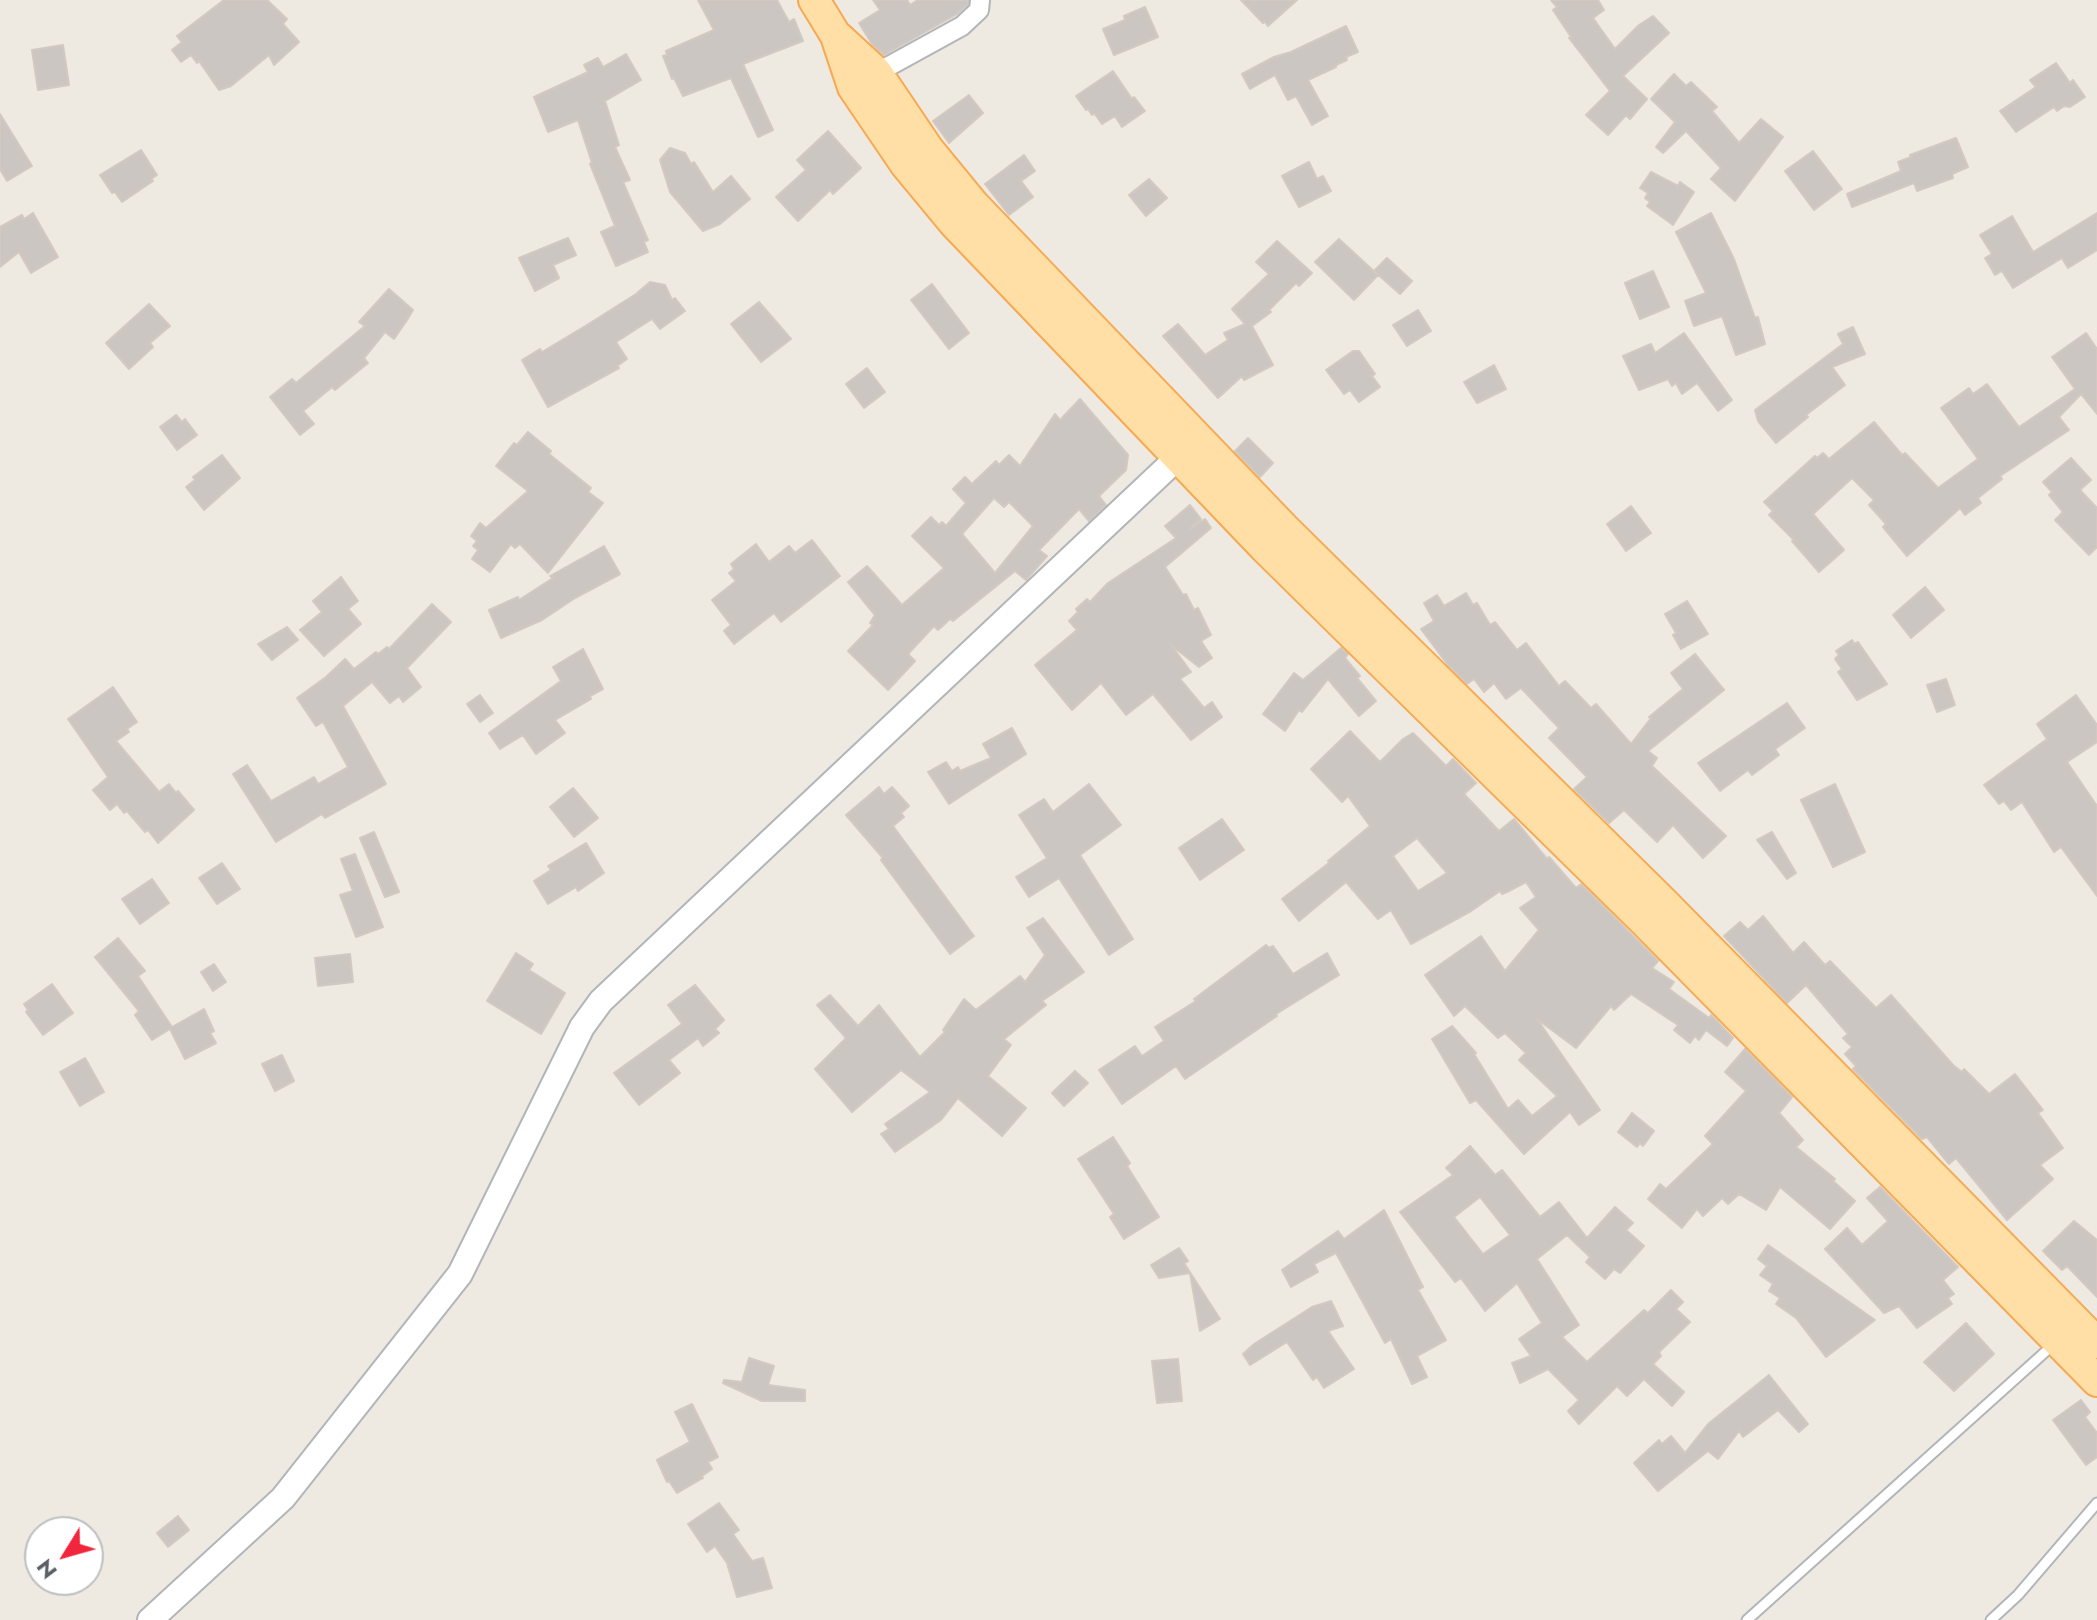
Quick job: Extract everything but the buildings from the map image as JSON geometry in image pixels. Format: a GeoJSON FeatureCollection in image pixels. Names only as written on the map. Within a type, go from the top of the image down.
{"type":"FeatureCollection","features":[{"type":"Feature","properties":{"kind":"main road"},"geometry":{"type":"LineString","coordinates":[[814,0],[865,80],[1188,448],[1284,528],[1664,903],[2078,1336],[2097,1381]]}},
{"type":"Feature","properties":{"kind":"street"},"geometry":{"type":"LineString","coordinates":[[865,80],[962,26],[979,10],[980,0]]}},
{"type":"Feature","properties":{"kind":"street"},"geometry":{"type":"LineString","coordinates":[[150,1620],[283,1498],[460,1274],[582,1027],[601,1001],[1188,448]]}},
{"type":"Feature","properties":{"kind":"lane"},"geometry":{"type":"LineString","coordinates":[[1747,1620],[2078,1336]]}},
{"type":"Feature","properties":{"kind":"lane"},"geometry":{"type":"LineString","coordinates":[[1991,1620],[2018,1595],[2097,1503]]}}]}
